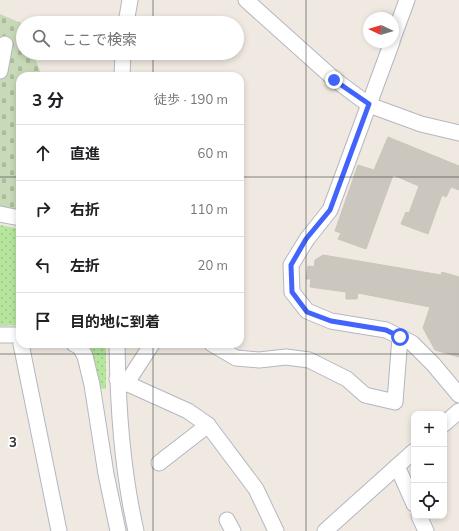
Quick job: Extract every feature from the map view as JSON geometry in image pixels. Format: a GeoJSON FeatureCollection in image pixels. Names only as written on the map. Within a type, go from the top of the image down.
{"type":"FeatureCollection","features":[{"type":"Feature","properties":{"kind":"street"},"geometry":{"type":"LineString","coordinates":[[127,16],[130,0]]}},
{"type":"Feature","properties":{"kind":"street"},"geometry":{"type":"LineString","coordinates":[[246,0],[334,80],[369,104],[421,124],[459,133]]}},
{"type":"Feature","properties":{"kind":"street"},"geometry":{"type":"LineString","coordinates":[[399,22],[407,0]]}},
{"type":"Feature","properties":{"kind":"street"},"geometry":{"type":"LineString","coordinates":[[0,71],[5,44]]}},
{"type":"Feature","properties":{"kind":"street"},"geometry":{"type":"LineString","coordinates":[[390,48],[330,210],[306,239],[291,265],[292,292],[307,312],[331,321],[386,330],[412,343],[433,364],[459,395]]}},
{"type":"Feature","properties":{"kind":"street"},"geometry":{"type":"LineString","coordinates":[[122,72],[123,60]]}},
{"type":"Feature","properties":{"kind":"street"},"geometry":{"type":"LineString","coordinates":[[0,214],[16,217]]}},
{"type":"Feature","properties":{"kind":"street"},"geometry":{"type":"LineString","coordinates":[[0,335],[16,337]]}},
{"type":"Feature","properties":{"kind":"street"},"geometry":{"type":"LineString","coordinates":[[219,348],[236,358],[259,360],[286,357],[309,360],[347,379],[365,395],[395,402],[400,337]]}},
{"type":"Feature","properties":{"kind":"street"},"geometry":{"type":"LineString","coordinates":[[22,348],[59,531]]}},
{"type":"Feature","properties":{"kind":"street"},"geometry":{"type":"LineString","coordinates":[[81,348],[85,356],[92,385],[106,474],[118,531]]}},
{"type":"Feature","properties":{"kind":"street"},"geometry":{"type":"LineString","coordinates":[[118,348],[122,382],[120,430],[126,482],[136,531]]}},
{"type":"Feature","properties":{"kind":"street"},"geometry":{"type":"LineString","coordinates":[[122,382],[149,348]]}},
{"type":"Feature","properties":{"kind":"street"},"geometry":{"type":"LineString","coordinates":[[122,382],[188,412],[208,425],[256,488],[276,531]]}},
{"type":"Feature","properties":{"kind":"street"},"geometry":{"type":"LineString","coordinates":[[447,421],[459,411]]}},
{"type":"Feature","properties":{"kind":"street"},"geometry":{"type":"LineString","coordinates":[[159,463],[208,425]]}},
{"type":"Feature","properties":{"kind":"street"},"geometry":{"type":"LineString","coordinates":[[326,531],[411,454]]}},
{"type":"Feature","properties":{"kind":"street"},"geometry":{"type":"LineString","coordinates":[[397,466],[411,497]]}},
{"type":"Feature","properties":{"kind":"street"},"geometry":{"type":"LineString","coordinates":[[421,519],[426,531]]}},
{"type":"Feature","properties":{"kind":"green space"},"geometry":{"type":"Polygon","coordinates":[[[0,14],[16,21],[16,60],[36,60],[40,72],[16,72],[16,214],[0,211],[0,14]]]}},
{"type":"Feature","properties":{"kind":"green space"},"geometry":{"type":"Polygon","coordinates":[[[0,225],[16,228],[16,325],[0,326],[0,225]]]}},
{"type":"Feature","properties":{"kind":"green space"},"geometry":{"type":"Polygon","coordinates":[[[87,348],[106,348],[106,389],[98,388],[87,348]]]}},
{"type":"Feature","properties":{"kind":"building"},"geometry":{"type":"Polygon","coordinates":[[[388,137],[459,166],[459,190],[451,187],[446,197],[442,195],[428,234],[401,224],[406,212],[409,213],[419,186],[393,175],[366,249],[338,239],[341,233],[335,231],[358,165],[374,170],[388,137]]]}},
{"type":"Feature","properties":{"kind":"building"},"geometry":{"type":"Polygon","coordinates":[[[323,255],[441,275],[442,272],[459,277],[459,357],[435,350],[423,328],[430,307],[358,293],[357,299],[346,299],[346,292],[310,287],[311,279],[306,279],[308,266],[314,267],[315,260],[323,255]]]}},
{"type":"Feature","properties":{"kind":"route"},"geometry":{"type":"LineString","coordinates":[[334,80],[369,104],[330,210],[306,239],[291,265],[292,292],[307,312],[331,321],[386,330],[400,337]]}}]}
